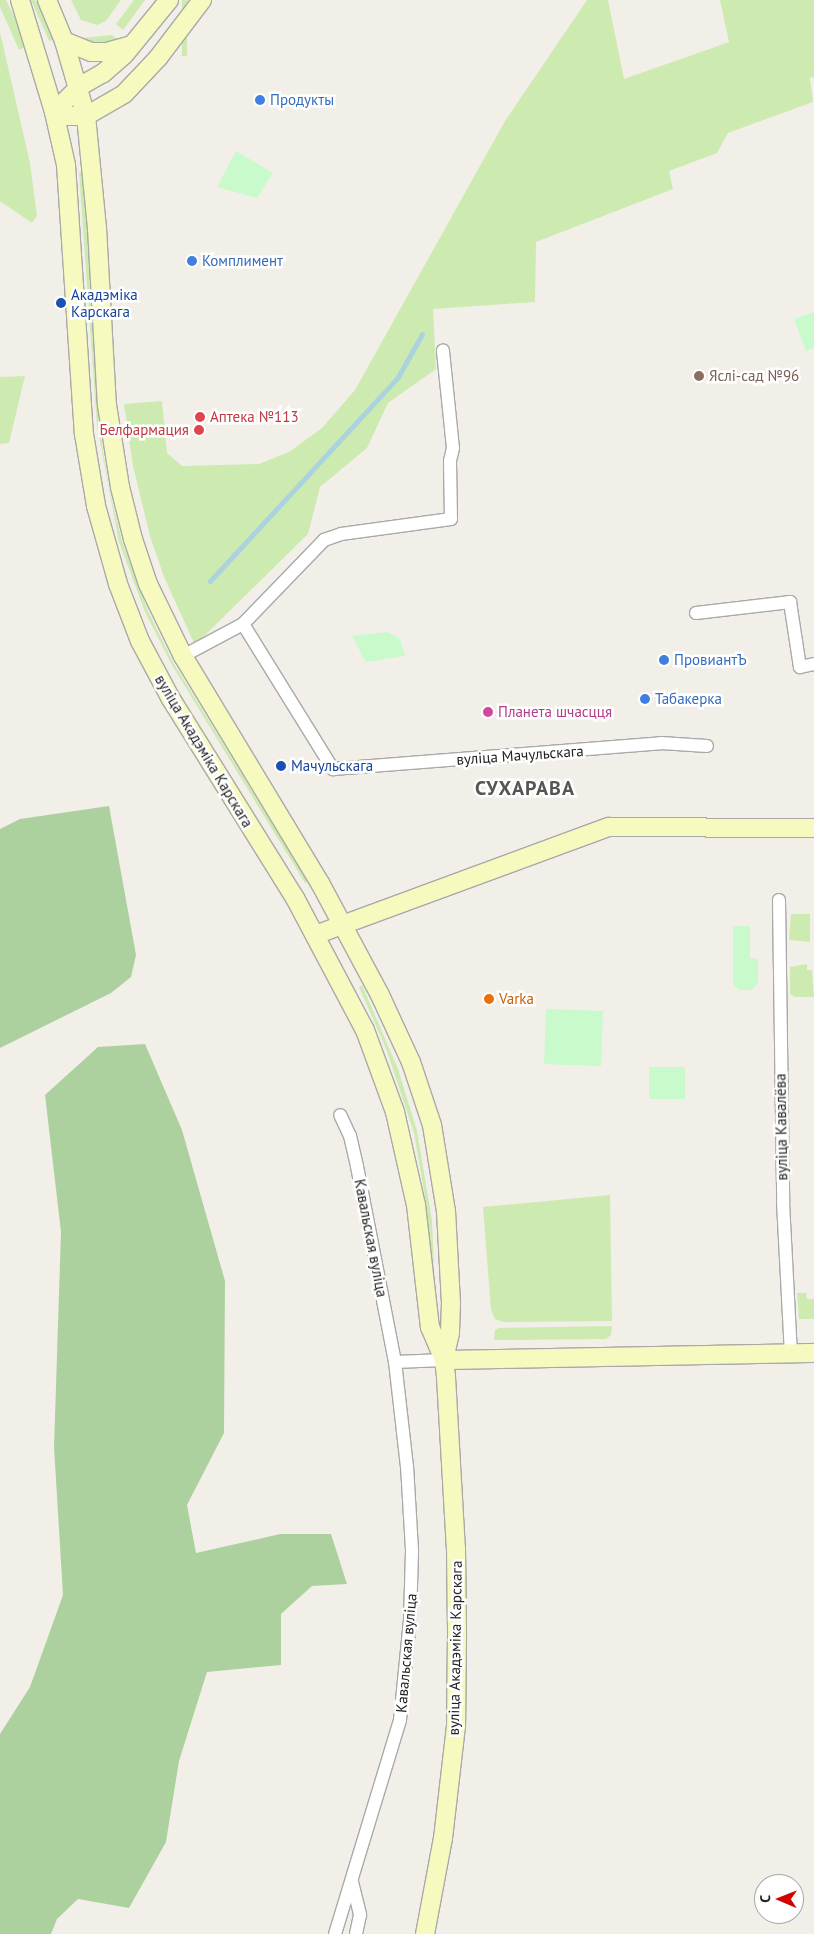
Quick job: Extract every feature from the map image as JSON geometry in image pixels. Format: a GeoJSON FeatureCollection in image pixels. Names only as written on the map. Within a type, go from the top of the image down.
{"type":"FeatureCollection","features":[{"type":"Feature","properties":{"kind":"main road","name":"вуліца Акадэміка Карскага"},"geometry":{"type":"LineString","coordinates":[[20,0],[54,112],[66,166],[74,241],[84,434],[104,539],[140,641],[158,676],[188,732],[315,935],[365,1030],[395,1112],[422,1236],[430,1327],[444,1360]]}},
{"type":"Feature","properties":{"kind":"main road","name":"вуліца Акадэміка Карскага"},"geometry":{"type":"LineString","coordinates":[[47,0],[64,40],[86,116],[97,228],[108,405],[117,469],[140,561],[183,656],[320,883],[380,995],[412,1062],[432,1125],[446,1211],[451,1294],[450,1333],[444,1360],[456,1548],[456,1726],[443,1838],[425,1934]]}},
{"type":"Feature","properties":{"kind":"main road"},"geometry":{"type":"LineString","coordinates":[[169,0],[137,42],[103,73],[79,87],[54,112],[65,116],[86,116],[124,94],[158,58],[202,0]]}},
{"type":"Feature","properties":{"kind":"main road"},"geometry":{"type":"LineString","coordinates":[[64,40],[80,50],[106,52],[137,42]]}},
{"type":"Feature","properties":{"kind":"main road"},"geometry":{"type":"LineString","coordinates":[[315,935],[609,827],[814,828]]}},
{"type":"Feature","properties":{"kind":"main road"},"geometry":{"type":"LineString","coordinates":[[444,1360],[814,1353]]}},
{"type":"Feature","properties":{"kind":"street"},"geometry":{"type":"LineString","coordinates":[[183,656],[243,624],[324,540],[337,535],[450,519],[452,500],[450,460],[453,448],[443,351]]}},
{"type":"Feature","properties":{"kind":"street"},"geometry":{"type":"LineString","coordinates":[[696,613],[790,602],[800,667],[814,664]]}},
{"type":"Feature","properties":{"kind":"street","name":"вуліца Мачульскага"},"geometry":{"type":"LineString","coordinates":[[243,624],[333,768],[661,743],[707,746]]}},
{"type":"Feature","properties":{"kind":"street","name":"вуліца Кавалёва"},"geometry":{"type":"LineString","coordinates":[[779,900],[783,1202],[790,1353]]}},
{"type":"Feature","properties":{"kind":"street","name":"Кавальская вуліца"},"geometry":{"type":"LineString","coordinates":[[335,1934],[400,1720],[410,1619],[412,1550],[408,1476],[395,1362],[357,1166],[350,1136],[340,1115]]}},
{"type":"Feature","properties":{"kind":"street"},"geometry":{"type":"LineString","coordinates":[[395,1362],[444,1360]]}},
{"type":"Feature","properties":{"kind":"street"},"geometry":{"type":"LineString","coordinates":[[352,1882],[360,1915],[356,1934]]}},
{"type":"Feature","properties":{"kind":"green space"},"geometry":{"type":"Polygon","coordinates":[[[0,0],[6,0],[28,46],[19,50],[0,7],[0,0]]]}},
{"type":"Feature","properties":{"kind":"green space"},"geometry":{"type":"Polygon","coordinates":[[[31,0],[36,0],[53,40],[49,41],[31,0]]]}},
{"type":"Feature","properties":{"kind":"green space"},"geometry":{"type":"Polygon","coordinates":[[[71,0],[121,0],[106,21],[97,25],[81,20],[71,0]]]}},
{"type":"Feature","properties":{"kind":"green space"},"geometry":{"type":"Polygon","coordinates":[[[134,0],[145,0],[123,30],[116,24],[134,0]]]}},
{"type":"Feature","properties":{"kind":"green space"},"geometry":{"type":"Polygon","coordinates":[[[182,0],[187,0],[187,56],[182,56],[182,0]]]}},
{"type":"Feature","properties":{"kind":"green space"},"geometry":{"type":"Polygon","coordinates":[[[587,0],[608,0],[624,79],[729,42],[720,0],[814,0],[814,77],[810,78],[813,102],[728,133],[717,153],[669,171],[673,189],[536,242],[535,302],[433,309],[436,369],[388,403],[367,448],[320,487],[308,534],[195,645],[164,577],[150,536],[133,466],[124,404],[162,401],[167,453],[182,466],[259,464],[289,452],[322,428],[355,390],[505,121],[587,0]]]}},
{"type":"Feature","properties":{"kind":"green space"},"geometry":{"type":"Polygon","coordinates":[[[0,32],[30,163],[37,216],[32,223],[0,201],[0,32]]]}},
{"type":"Feature","properties":{"kind":"green space"},"geometry":{"type":"Polygon","coordinates":[[[112,35],[117,39],[107,45],[77,43],[82,38],[112,35]]]}},
{"type":"Feature","properties":{"kind":"green space"},"geometry":{"type":"Polygon","coordinates":[[[236,151],[273,173],[257,198],[217,187],[236,151]]]}},
{"type":"Feature","properties":{"kind":"green space"},"geometry":{"type":"Polygon","coordinates":[[[79,172],[82,172],[86,204],[99,426],[109,488],[122,541],[148,611],[174,664],[308,882],[305,883],[172,665],[145,612],[119,542],[97,426],[79,172]]]}},
{"type":"Feature","properties":{"kind":"green space"},"geometry":{"type":"Polygon","coordinates":[[[814,312],[814,348],[806,351],[794,319],[814,312]]]}},
{"type":"Feature","properties":{"kind":"green space"},"geometry":{"type":"Polygon","coordinates":[[[25,376],[9,443],[0,444],[0,377],[25,376]]]}},
{"type":"Feature","properties":{"kind":"green space"},"geometry":{"type":"Polygon","coordinates":[[[388,632],[400,639],[405,656],[366,662],[352,636],[388,632]]]}},
{"type":"Feature","properties":{"kind":"green space"},"geometry":{"type":"Polygon","coordinates":[[[109,806],[136,955],[131,977],[111,993],[0,1048],[0,829],[20,819],[109,806]]]}},
{"type":"Feature","properties":{"kind":"green space"},"geometry":{"type":"Polygon","coordinates":[[[791,914],[810,914],[810,942],[789,940],[791,914]]]}},
{"type":"Feature","properties":{"kind":"green space"},"geometry":{"type":"Polygon","coordinates":[[[733,926],[750,926],[750,958],[758,959],[758,983],[752,990],[739,990],[733,984],[733,926]]]}},
{"type":"Feature","properties":{"kind":"green space"},"geometry":{"type":"Polygon","coordinates":[[[807,964],[807,970],[812,970],[814,997],[795,997],[790,994],[790,967],[807,964]]]}},
{"type":"Feature","properties":{"kind":"green space"},"geometry":{"type":"Polygon","coordinates":[[[362,985],[398,1069],[417,1131],[432,1220],[436,1315],[426,1203],[414,1133],[387,1051],[359,987],[362,985]]]}},
{"type":"Feature","properties":{"kind":"green space"},"geometry":{"type":"Polygon","coordinates":[[[546,1009],[603,1011],[601,1066],[544,1064],[546,1009]]]}},
{"type":"Feature","properties":{"kind":"green space"},"geometry":{"type":"Polygon","coordinates":[[[145,1044],[182,1130],[225,1281],[224,1433],[187,1505],[196,1553],[280,1534],[331,1534],[347,1584],[312,1586],[281,1614],[281,1665],[207,1672],[179,1761],[166,1842],[129,1908],[78,1899],[57,1919],[51,1934],[0,1934],[0,1734],[30,1687],[63,1595],[54,1447],[61,1232],[45,1095],[98,1047],[145,1044]]]}},
{"type":"Feature","properties":{"kind":"green space"},"geometry":{"type":"Polygon","coordinates":[[[649,1067],[685,1067],[685,1099],[649,1099],[649,1067]]]}},
{"type":"Feature","properties":{"kind":"green space"},"geometry":{"type":"Polygon","coordinates":[[[610,1195],[612,1321],[503,1322],[495,1319],[491,1310],[483,1207],[610,1195]]]}},
{"type":"Feature","properties":{"kind":"green space"},"geometry":{"type":"Polygon","coordinates":[[[797,1293],[806,1293],[807,1299],[814,1299],[814,1319],[799,1319],[797,1293]]]}},
{"type":"Feature","properties":{"kind":"green space"},"geometry":{"type":"Polygon","coordinates":[[[612,1326],[611,1335],[606,1339],[494,1340],[495,1330],[499,1328],[612,1326]]]}},
{"type":"Feature","properties":{"kind":"waterway"},"geometry":{"type":"LineString","coordinates":[[210,581],[398,377],[422,334]]}},
{"type":"Feature","properties":{"kind":"place","name":"Продукты"},"geometry":{"type":"Point","coordinates":[260,100]}},
{"type":"Feature","properties":{"kind":"place","name":"Комплимент"},"geometry":{"type":"Point","coordinates":[192,261]}},
{"type":"Feature","properties":{"kind":"place","name":"Акадэміка Карскага"},"geometry":{"type":"Point","coordinates":[61,303]}},
{"type":"Feature","properties":{"kind":"place","name":"Яслі-сад №96"},"geometry":{"type":"Point","coordinates":[699,376]}},
{"type":"Feature","properties":{"kind":"place","name":"Аптека №113"},"geometry":{"type":"Point","coordinates":[200,417]}},
{"type":"Feature","properties":{"kind":"place","name":"Белфармация"},"geometry":{"type":"Point","coordinates":[199,430]}},
{"type":"Feature","properties":{"kind":"place","name":"ПровиантЪ"},"geometry":{"type":"Point","coordinates":[664,660]}},
{"type":"Feature","properties":{"kind":"place","name":"Табакерка"},"geometry":{"type":"Point","coordinates":[645,699]}},
{"type":"Feature","properties":{"kind":"place","name":"Планета шчасцця"},"geometry":{"type":"Point","coordinates":[488,712]}},
{"type":"Feature","properties":{"kind":"place","name":"Мачульскага"},"geometry":{"type":"Point","coordinates":[281,766]}},
{"type":"Feature","properties":{"kind":"place","name":"Varka"},"geometry":{"type":"Point","coordinates":[489,999]}},
{"type":"Feature","properties":{"kind":"district","name":"СУХАРАВА"},"geometry":{"type":"Point","coordinates":[525,788]}}]}
